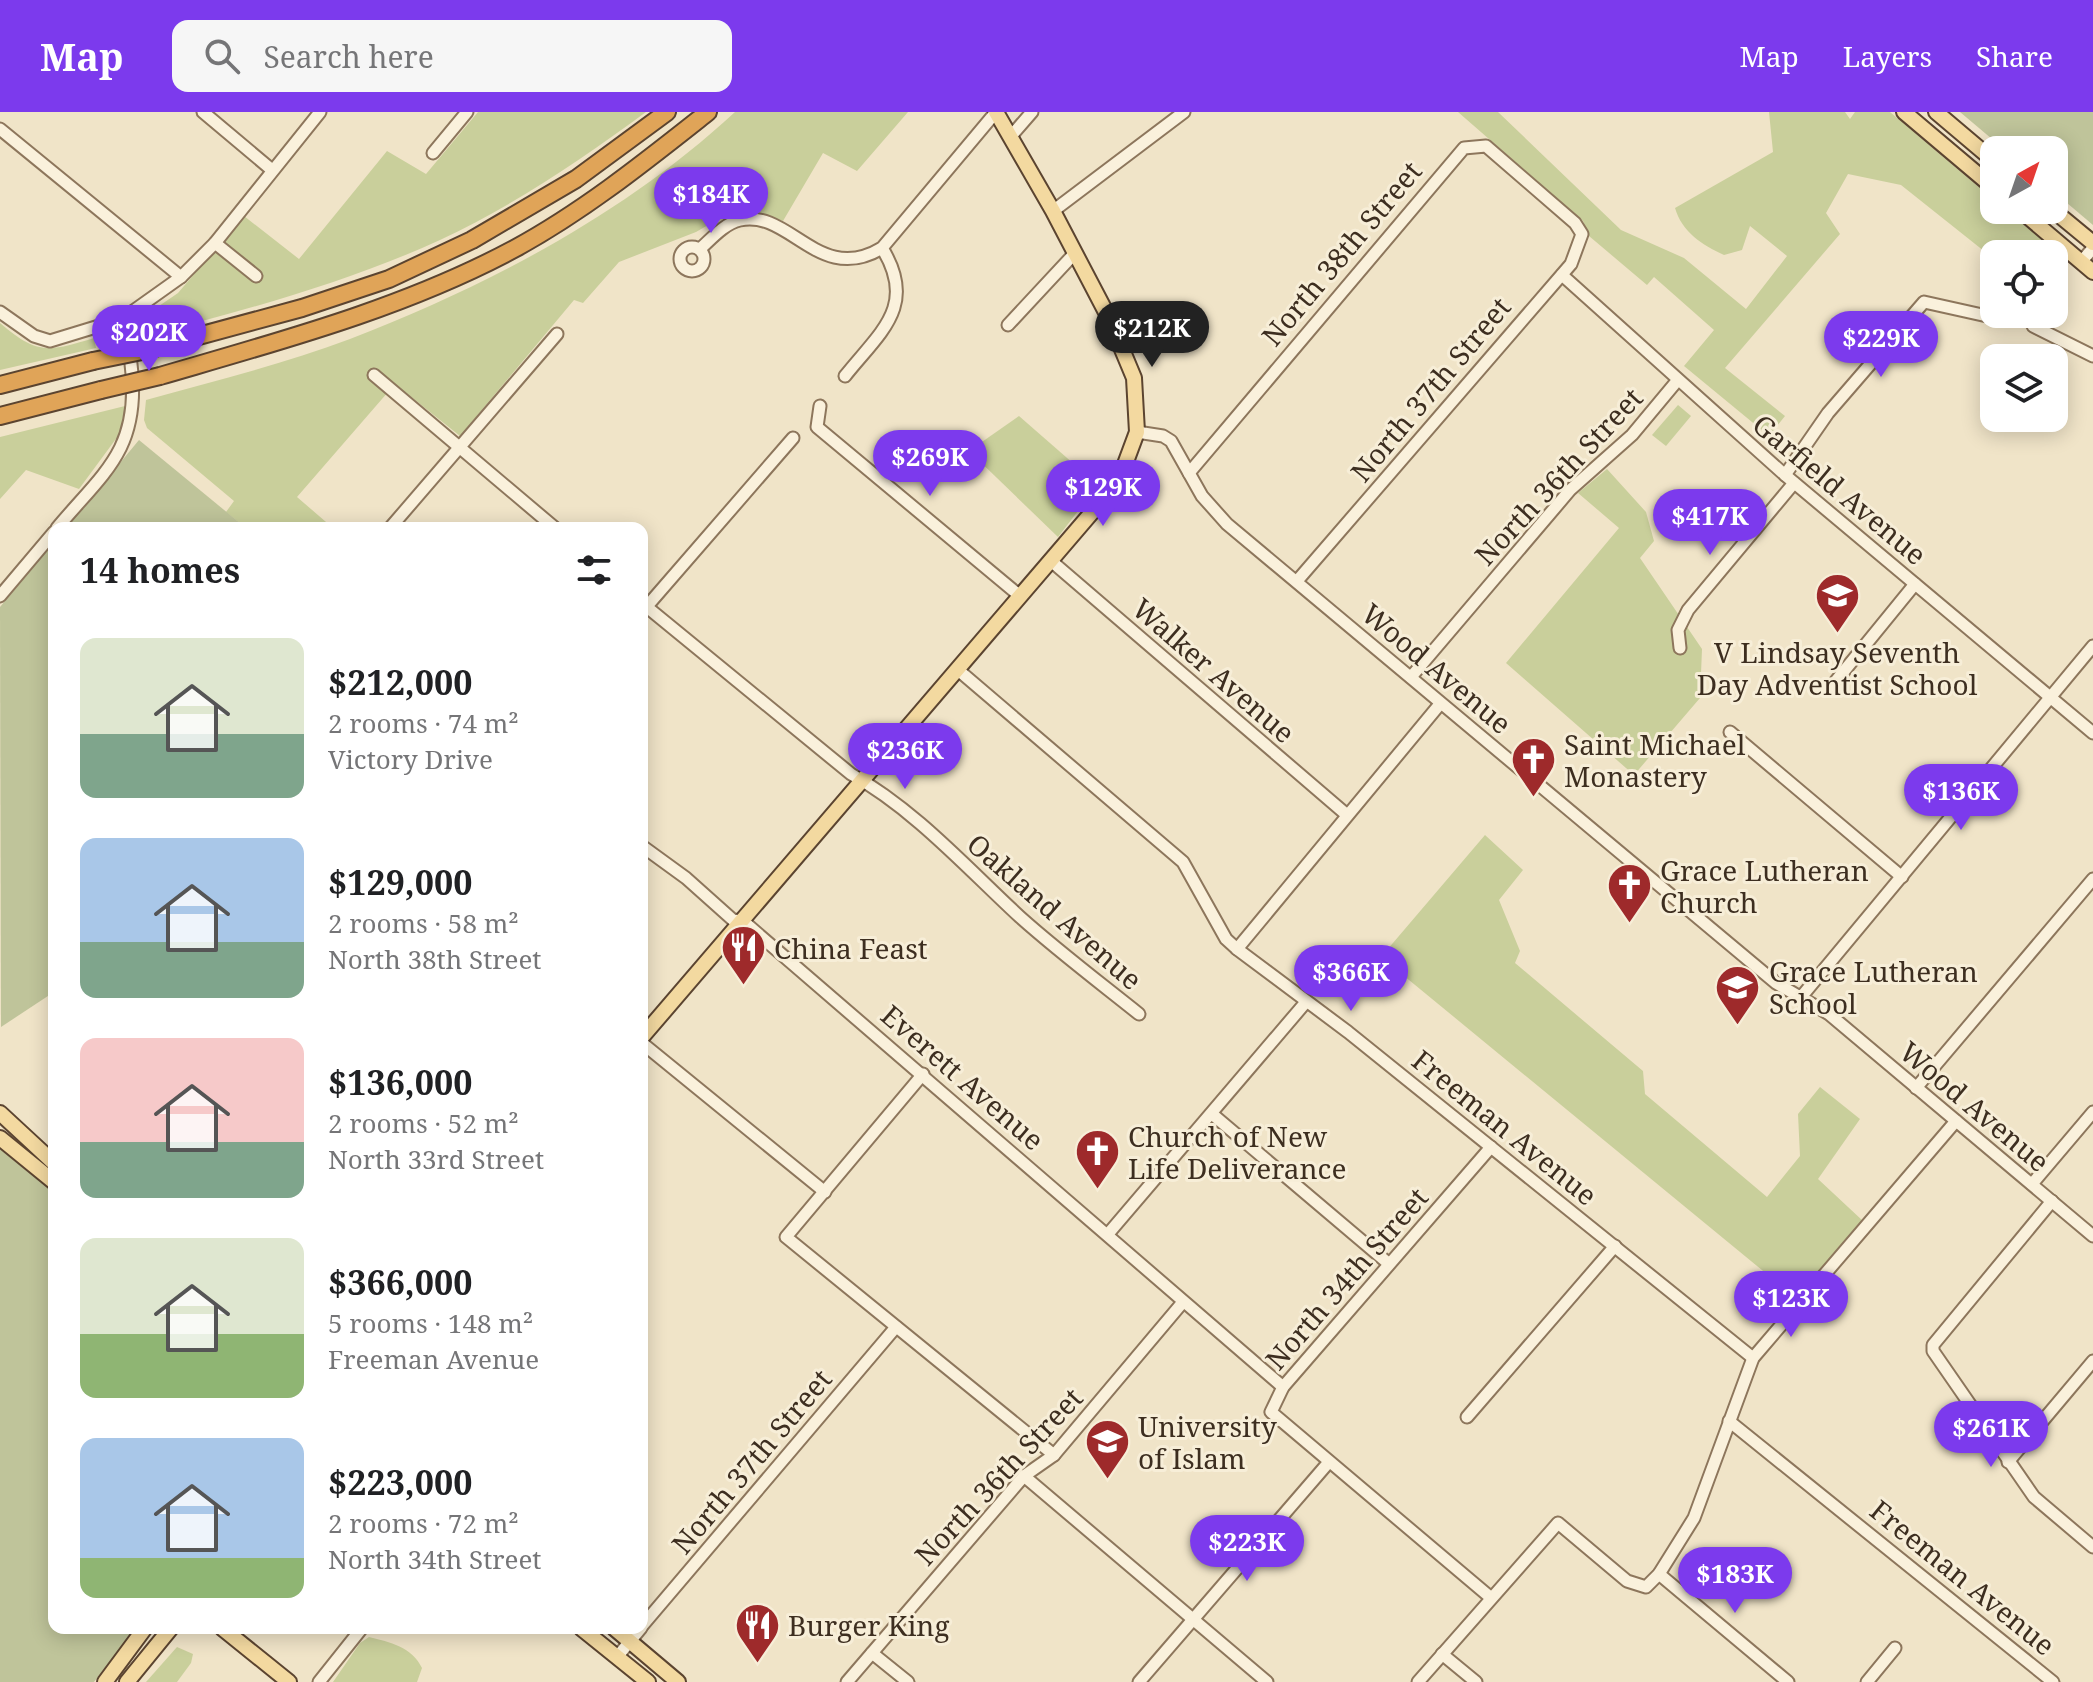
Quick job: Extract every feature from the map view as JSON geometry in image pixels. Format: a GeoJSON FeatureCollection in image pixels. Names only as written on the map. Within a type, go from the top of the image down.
{"type":"FeatureCollection","features":[{"type":"Feature","properties":{"kind":"highway"},"geometry":{"type":"LineString","coordinates":[[0,385],[147,350],[302,308],[389,279],[472,240],[576,179],[667,112]]}},
{"type":"Feature","properties":{"kind":"highway"},"geometry":{"type":"LineString","coordinates":[[0,416],[160,376],[302,334],[416,294],[515,248],[622,181],[708,112]]}},
{"type":"Feature","properties":{"kind":"main road"},"geometry":{"type":"LineString","coordinates":[[648,1033],[1111,487],[1137,432],[1138,400],[1128,360],[1053,211],[996,112]]}},
{"type":"Feature","properties":{"kind":"main road"},"geometry":{"type":"LineString","coordinates":[[1904,112],[1980,176]]}},
{"type":"Feature","properties":{"kind":"main road"},"geometry":{"type":"LineString","coordinates":[[1936,112],[1980,149]]}},
{"type":"Feature","properties":{"kind":"main road"},"geometry":{"type":"LineString","coordinates":[[2036,224],[2087,267]]}},
{"type":"Feature","properties":{"kind":"main road"},"geometry":{"type":"LineString","coordinates":[[2068,224],[2093,246]]}},
{"type":"Feature","properties":{"kind":"main road"},"geometry":{"type":"LineString","coordinates":[[0,1113],[48,1157]]}},
{"type":"Feature","properties":{"kind":"main road"},"geometry":{"type":"LineString","coordinates":[[0,1138],[48,1177]]}},
{"type":"Feature","properties":{"kind":"main road"},"geometry":{"type":"LineString","coordinates":[[105,1682],[141,1634]]}},
{"type":"Feature","properties":{"kind":"main road"},"geometry":{"type":"LineString","coordinates":[[127,1682],[166,1634]]}},
{"type":"Feature","properties":{"kind":"main road"},"geometry":{"type":"LineString","coordinates":[[229,1634],[289,1682]]}},
{"type":"Feature","properties":{"kind":"main road"},"geometry":{"type":"LineString","coordinates":[[588,1634],[648,1682]]}},
{"type":"Feature","properties":{"kind":"main road"},"geometry":{"type":"LineString","coordinates":[[621,1634],[678,1682]]}},
{"type":"Feature","properties":{"kind":"street"},"geometry":{"type":"LineString","coordinates":[[203,112],[272,170]]}},
{"type":"Feature","properties":{"kind":"street"},"geometry":{"type":"LineString","coordinates":[[0,312],[34,336],[50,341],[122,319],[181,277],[215,243],[320,112]]}},
{"type":"Feature","properties":{"kind":"street"},"geometry":{"type":"LineString","coordinates":[[433,153],[467,112]]}},
{"type":"Feature","properties":{"kind":"street"},"geometry":{"type":"LineString","coordinates":[[700,249],[737,220],[754,219],[834,258],[851,260],[882,248],[996,112]]}},
{"type":"Feature","properties":{"kind":"street"},"geometry":{"type":"LineString","coordinates":[[1011,136],[1032,112]]}},
{"type":"Feature","properties":{"kind":"street"},"geometry":{"type":"LineString","coordinates":[[1053,211],[1184,112]]}},
{"type":"Feature","properties":{"kind":"street"},"geometry":{"type":"LineString","coordinates":[[0,129],[181,277]]}},
{"type":"Feature","properties":{"kind":"street","name":"North 37th Street"},"geometry":{"type":"LineString","coordinates":[[1297,581],[1539,297],[1562,275],[1581,243],[1582,234],[1575,223],[1495,153],[1486,146],[1474,144]]}},
{"type":"Feature","properties":{"kind":"street","name":"North 38th Street"},"geometry":{"type":"LineString","coordinates":[[1189,473],[1464,148],[1474,144]]}},
{"type":"Feature","properties":{"kind":"street"},"geometry":{"type":"LineString","coordinates":[[215,243],[256,276]]}},
{"type":"Feature","properties":{"kind":"street"},"geometry":{"type":"LineString","coordinates":[[2087,267],[2093,246]]}},
{"type":"Feature","properties":{"kind":"street"},"geometry":{"type":"LineString","coordinates":[[845,376],[890,320],[897,305],[899,286],[895,269],[882,248]]}},
{"type":"Feature","properties":{"kind":"street"},"geometry":{"type":"LineString","coordinates":[[1008,325],[1075,253]]}},
{"type":"Feature","properties":{"kind":"street","name":"Garfield Avenue"},"geometry":{"type":"LineString","coordinates":[[1562,275],[1790,479],[2093,733]]}},
{"type":"Feature","properties":{"kind":"street"},"geometry":{"type":"LineString","coordinates":[[1680,648],[1678,630],[1688,610],[1790,479],[1828,413],[1924,302],[1980,314]]}},
{"type":"Feature","properties":{"kind":"street"},"geometry":{"type":"LineString","coordinates":[[63,522],[118,456],[130,430],[134,403],[129,340],[122,319]]}},
{"type":"Feature","properties":{"kind":"street"},"geometry":{"type":"LineString","coordinates":[[2037,328],[2093,356]]}},
{"type":"Feature","properties":{"kind":"street"},"geometry":{"type":"LineString","coordinates":[[395,522],[557,334]]}},
{"type":"Feature","properties":{"kind":"street"},"geometry":{"type":"LineString","coordinates":[[374,375],[548,522]]}},
{"type":"Feature","properties":{"kind":"street","name":"North 36th Street"},"geometry":{"type":"LineString","coordinates":[[1411,677],[1578,481],[1632,435],[1677,381]]}},
{"type":"Feature","properties":{"kind":"street"},"geometry":{"type":"LineString","coordinates":[[820,406],[817,427],[1020,596]]}},
{"type":"Feature","properties":{"kind":"street","name":"Wood Avenue"},"geometry":{"type":"LineString","coordinates":[[1137,432],[1163,436],[1171,441],[1216,512],[1440,704],[1776,983],[1829,1014],[2093,1236]]}},
{"type":"Feature","properties":{"kind":"street"},"geometry":{"type":"LineString","coordinates":[[648,602],[793,438]]}},
{"type":"Feature","properties":{"kind":"street"},"geometry":{"type":"LineString","coordinates":[[0,596],[48,539]]}},
{"type":"Feature","properties":{"kind":"street","name":"Walker Avenue"},"geometry":{"type":"LineString","coordinates":[[1050,560],[1347,815]]}},
{"type":"Feature","properties":{"kind":"street"},"geometry":{"type":"LineString","coordinates":[[1831,687],[1915,584]]}},
{"type":"Feature","properties":{"kind":"street","name":"Oakland Avenue"},"geometry":{"type":"LineString","coordinates":[[648,612],[862,780],[962,862],[1066,957],[1139,1014]]}},
{"type":"Feature","properties":{"kind":"street"},"geometry":{"type":"LineString","coordinates":[[1802,996],[2093,646]]}},
{"type":"Feature","properties":{"kind":"street","name":"Freeman Avenue"},"geometry":{"type":"LineString","coordinates":[[957,669],[1183,862],[1205,895],[1226,939],[1237,949],[1491,1147],[1753,1358]]}},
{"type":"Feature","properties":{"kind":"street"},"geometry":{"type":"LineString","coordinates":[[1237,949],[1440,704]]}},
{"type":"Feature","properties":{"kind":"street"},"geometry":{"type":"LineString","coordinates":[[1730,732],[1902,877]]}},
{"type":"Feature","properties":{"kind":"street","name":"Everett Avenue"},"geometry":{"type":"LineString","coordinates":[[648,850],[686,878],[733,920],[743,921],[1283,1387]]}},
{"type":"Feature","properties":{"kind":"street"},"geometry":{"type":"LineString","coordinates":[[1916,1088],[2093,879]]}},
{"type":"Feature","properties":{"kind":"street"},"geometry":{"type":"LineString","coordinates":[[1108,1234],[1306,1002]]}},
{"type":"Feature","properties":{"kind":"street"},"geometry":{"type":"LineString","coordinates":[[648,1045],[825,1192]]}},
{"type":"Feature","properties":{"kind":"street"},"geometry":{"type":"LineString","coordinates":[[923,1074],[786,1237],[1054,1455]]}},
{"type":"Feature","properties":{"kind":"street"},"geometry":{"type":"LineString","coordinates":[[2032,1184],[2093,1112]]}},
{"type":"Feature","properties":{"kind":"street"},"geometry":{"type":"LineString","coordinates":[[1212,1114],[1388,1263]]}},
{"type":"Feature","properties":{"kind":"street"},"geometry":{"type":"LineString","coordinates":[[1418,1682],[1558,1523],[1627,1581],[1646,1587],[1659,1574],[1694,1518],[1753,1358],[1956,1121]]}},
{"type":"Feature","properties":{"kind":"street","name":"North 34th Street"},"geometry":{"type":"LineString","coordinates":[[1329,1462],[1271,1412],[1283,1387],[1491,1147]]}},
{"type":"Feature","properties":{"kind":"street"},"geometry":{"type":"LineString","coordinates":[[2052,1201],[1933,1345],[1933,1351],[2034,1497],[2093,1547]]}},
{"type":"Feature","properties":{"kind":"street"},"geometry":{"type":"LineString","coordinates":[[1467,1417],[1615,1246]]}},
{"type":"Feature","properties":{"kind":"street","name":"North 36th Street"},"geometry":{"type":"LineString","coordinates":[[847,1682],[1024,1476],[1054,1455],[1183,1302]]}},
{"type":"Feature","properties":{"kind":"street","name":"North 37th Street"},"geometry":{"type":"LineString","coordinates":[[648,1619],[896,1327]]}},
{"type":"Feature","properties":{"kind":"street"},"geometry":{"type":"LineString","coordinates":[[2008,1462],[2093,1361]]}},
{"type":"Feature","properties":{"kind":"street","name":"Freeman Avenue"},"geometry":{"type":"LineString","coordinates":[[1729,1421],[2053,1682]]}},
{"type":"Feature","properties":{"kind":"street"},"geometry":{"type":"LineString","coordinates":[[1139,1682],[1329,1462],[1490,1597]]}},
{"type":"Feature","properties":{"kind":"street"},"geometry":{"type":"LineString","coordinates":[[1024,1476],[1267,1682]]}},
{"type":"Feature","properties":{"kind":"street"},"geometry":{"type":"LineString","coordinates":[[1659,1574],[1788,1682]]}},
{"type":"Feature","properties":{"kind":"street"},"geometry":{"type":"LineString","coordinates":[[319,1682],[357,1634]]}},
{"type":"Feature","properties":{"kind":"street","name":"North 37th Street"},"geometry":{"type":"LineString","coordinates":[[617,1657],[636,1634]]}},
{"type":"Feature","properties":{"kind":"street"},"geometry":{"type":"LineString","coordinates":[[1867,1682],[1895,1648]]}},
{"type":"Feature","properties":{"kind":"street"},"geometry":{"type":"LineString","coordinates":[[872,1653],[908,1682]]}},
{"type":"Feature","properties":{"kind":"street"},"geometry":{"type":"LineString","coordinates":[[1442,1654],[1476,1682]]}},
{"type":"Feature","properties":{"kind":"green space"},"geometry":{"type":"Polygon","coordinates":[[[478,112],[646,112],[546,181],[440,240],[329,283],[139,338],[143,317],[178,293],[244,216],[299,259],[387,151],[426,174],[478,112]]]}},
{"type":"Feature","properties":{"kind":"green space"},"geometry":{"type":"Polygon","coordinates":[[[735,112],[908,112],[857,171],[823,153],[783,221],[741,206],[696,232],[619,262],[583,303],[574,300],[460,436],[395,384],[297,497],[326,522],[238,522],[226,512],[234,501],[147,428],[144,420],[146,400],[325,348],[453,295],[553,244],[648,183],[735,112]]]}},
{"type":"Feature","properties":{"kind":"green space"},"geometry":{"type":"Polygon","coordinates":[[[1458,112],[1498,112],[1621,230],[1684,258],[1746,309],[1787,256],[1750,226],[1742,250],[1724,255],[1694,237],[1675,208],[1773,152],[1769,112],[1845,112],[1850,119],[1855,112],[1890,112],[1980,188],[1980,224],[2023,224],[2041,239],[1980,240],[1980,248],[1901,185],[1848,174],[1826,213],[1840,234],[1725,368],[1785,416],[1769,436],[1684,366],[1714,330],[1654,277],[1647,285],[1589,236],[1583,221],[1458,112]]]}},
{"type":"Feature","properties":{"kind":"green space"},"geometry":{"type":"Polygon","coordinates":[[[1960,112],[2093,112],[2093,225],[2068,204],[2068,136],[1988,136],[1960,112]]]}},
{"type":"Feature","properties":{"kind":"green space"},"geometry":{"type":"Polygon","coordinates":[[[0,323],[34,346],[54,348],[94,338],[96,348],[0,370],[0,323]]]}},
{"type":"Feature","properties":{"kind":"green space"},"geometry":{"type":"Polygon","coordinates":[[[1678,405],[1691,416],[1666,446],[1652,435],[1678,405]]]}},
{"type":"Feature","properties":{"kind":"green space"},"geometry":{"type":"Polygon","coordinates":[[[125,406],[121,432],[79,489],[26,470],[0,499],[0,437],[125,406]]]}},
{"type":"Feature","properties":{"kind":"green space"},"geometry":{"type":"Polygon","coordinates":[[[1019,416],[1098,485],[1058,537],[969,451],[1019,416]]]}},
{"type":"Feature","properties":{"kind":"green space"},"geometry":{"type":"Polygon","coordinates":[[[139,440],[239,522],[71,522],[139,440]]]}},
{"type":"Feature","properties":{"kind":"green space"},"geometry":{"type":"Polygon","coordinates":[[[1607,469],[1646,512],[1654,541],[1640,558],[1702,649],[1700,698],[1634,775],[1506,663],[1619,528],[1578,493],[1607,469]]]}},
{"type":"Feature","properties":{"kind":"green space"},"geometry":{"type":"Polygon","coordinates":[[[48,549],[48,996],[1,1027],[0,607],[48,549]]]}},
{"type":"Feature","properties":{"kind":"green space"},"geometry":{"type":"Polygon","coordinates":[[[1485,835],[1523,870],[1499,900],[1520,951],[1515,963],[1643,1071],[1645,1094],[1767,1197],[1800,1156],[1798,1114],[1820,1087],[1860,1119],[1818,1179],[1863,1221],[1796,1298],[1381,957],[1485,835]]]}},
{"type":"Feature","properties":{"kind":"green space"},"geometry":{"type":"Polygon","coordinates":[[[0,1149],[48,1188],[48,1634],[131,1634],[94,1682],[0,1682],[0,1149]]]}},
{"type":"Feature","properties":{"kind":"green space"},"geometry":{"type":"Polygon","coordinates":[[[369,1637],[392,1643],[412,1655],[422,1668],[417,1682],[333,1682],[360,1643],[369,1637]]]}},
{"type":"Feature","properties":{"kind":"green space"},"geometry":{"type":"Polygon","coordinates":[[[177,1647],[193,1654],[191,1663],[177,1682],[146,1682],[177,1647]]]}},
{"type":"Feature","properties":{"kind":"place","name":"V Lindsay Seventh Day Adventist School"},"geometry":{"type":"Point","coordinates":[1837,634]}},
{"type":"Feature","properties":{"kind":"place","name":"Saint Michael Monastery"},"geometry":{"type":"Point","coordinates":[1533,799]}},
{"type":"Feature","properties":{"kind":"place","name":"Grace Lutheran Church"},"geometry":{"type":"Point","coordinates":[1629,925]}},
{"type":"Feature","properties":{"kind":"place","name":"China Feast"},"geometry":{"type":"Point","coordinates":[743,987]}},
{"type":"Feature","properties":{"kind":"place","name":"Grace Lutheran School"},"geometry":{"type":"Point","coordinates":[1738,1026]}},
{"type":"Feature","properties":{"kind":"place","name":"Church of New Life Deliverance"},"geometry":{"type":"Point","coordinates":[1097,1191]}},
{"type":"Feature","properties":{"kind":"place","name":"University of Islam"},"geometry":{"type":"Point","coordinates":[1107,1481]}},
{"type":"Feature","properties":{"kind":"place","name":"Burger King"},"geometry":{"type":"Point","coordinates":[757,1664]}}]}
